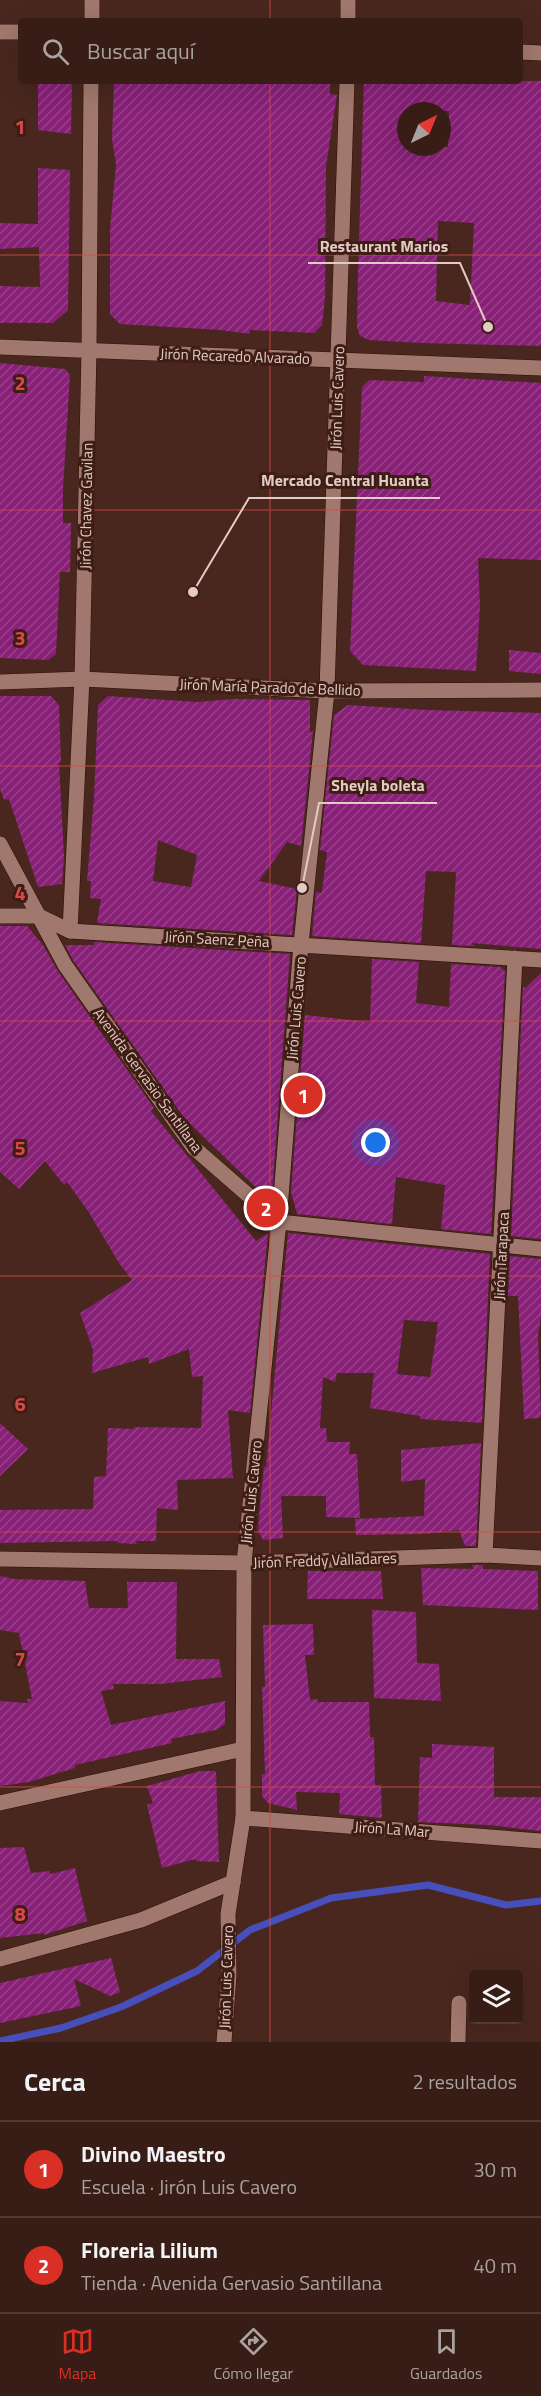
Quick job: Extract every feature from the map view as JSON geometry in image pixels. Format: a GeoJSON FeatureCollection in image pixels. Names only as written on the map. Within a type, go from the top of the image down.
{"type":"FeatureCollection","features":[{"type":"Feature","properties":{"kind":"street"},"geometry":{"type":"LineString","coordinates":[[92,0],[92,18]]}},
{"type":"Feature","properties":{"kind":"street"},"geometry":{"type":"LineString","coordinates":[[348,0],[348,18]]}},
{"type":"Feature","properties":{"kind":"street"},"geometry":{"type":"LineString","coordinates":[[0,32],[18,32]]}},
{"type":"Feature","properties":{"kind":"street"},"geometry":{"type":"LineString","coordinates":[[523,52],[541,53]]}},
{"type":"Feature","properties":{"kind":"street","name":"Jirón Chavez Gavilan"},"geometry":{"type":"LineString","coordinates":[[70,931],[82,679],[89,350],[91,84]]}},
{"type":"Feature","properties":{"kind":"street","name":"Jirón Luis Cavero"},"geometry":{"type":"LineString","coordinates":[[224,2042],[229,1975],[228,1914],[243,1818],[244,1563],[279,1222],[301,944],[327,691],[347,84]]}},
{"type":"Feature","properties":{"kind":"street","name":"Jirón Recaredo Alvarado"},"geometry":{"type":"LineString","coordinates":[[0,347],[541,368]]}},
{"type":"Feature","properties":{"kind":"street","name":"Jirón María Parado de Bellido"},"geometry":{"type":"LineString","coordinates":[[0,682],[82,679],[327,691],[541,690]]}},
{"type":"Feature","properties":{"kind":"street","name":"Avenida Gervasio Santillana"},"geometry":{"type":"LineString","coordinates":[[0,844],[65,965],[193,1147],[279,1222]]}},
{"type":"Feature","properties":{"kind":"street"},"geometry":{"type":"LineString","coordinates":[[0,916],[39,916]]}},
{"type":"Feature","properties":{"kind":"street","name":"Jirón Saenz Peña"},"geometry":{"type":"LineString","coordinates":[[39,916],[70,931],[541,960]]}},
{"type":"Feature","properties":{"kind":"street","name":"Jirón Tarapaca"},"geometry":{"type":"LineString","coordinates":[[485,1555],[515,958]]}},
{"type":"Feature","properties":{"kind":"street"},"geometry":{"type":"LineString","coordinates":[[279,1222],[541,1249]]}},
{"type":"Feature","properties":{"kind":"street","name":"Jirón Freddy Valladares"},"geometry":{"type":"LineString","coordinates":[[0,1559],[244,1563],[485,1555],[541,1558]]}},
{"type":"Feature","properties":{"kind":"street"},"geometry":{"type":"LineString","coordinates":[[0,1803],[243,1749]]}},
{"type":"Feature","properties":{"kind":"street","name":"Jirón La Mar"},"geometry":{"type":"LineString","coordinates":[[243,1818],[541,1841]]}},
{"type":"Feature","properties":{"kind":"street"},"geometry":{"type":"LineString","coordinates":[[0,1959],[141,1920],[233,1882]]}},
{"type":"Feature","properties":{"kind":"street"},"geometry":{"type":"LineString","coordinates":[[458,2042],[459,2003]]}},
{"type":"Feature","properties":{"kind":"building"},"geometry":{"type":"Polygon","coordinates":[[[523,81],[541,81],[541,346],[420,343],[369,340],[360,336],[357,327],[364,84],[523,84],[523,81]],[[438,221],[436,301],[470,305],[474,223],[438,221]]]}},
{"type":"Feature","properties":{"kind":"building"},"geometry":{"type":"Polygon","coordinates":[[[38,84],[72,84],[71,134],[38,130],[38,84]]]}},
{"type":"Feature","properties":{"kind":"building"},"geometry":{"type":"Polygon","coordinates":[[[114,84],[330,84],[330,94],[337,95],[326,166],[325,298],[322,325],[314,333],[250,330],[250,334],[120,324],[110,314],[110,229],[116,165],[112,139],[114,84]]]}},
{"type":"Feature","properties":{"kind":"building"},"geometry":{"type":"Polygon","coordinates":[[[38,168],[70,170],[68,310],[53,323],[0,323],[0,286],[40,287],[39,247],[0,249],[0,223],[38,224],[38,168]]]}},
{"type":"Feature","properties":{"kind":"building"},"geometry":{"type":"Polygon","coordinates":[[[0,363],[65,369],[70,375],[63,523],[71,523],[70,572],[60,572],[56,654],[48,660],[0,658],[0,363]]]}},
{"type":"Feature","properties":{"kind":"building"},"geometry":{"type":"Polygon","coordinates":[[[424,376],[541,383],[541,560],[478,558],[480,606],[476,671],[363,665],[350,651],[362,387],[369,380],[424,382],[424,376]]]}},
{"type":"Feature","properties":{"kind":"building"},"geometry":{"type":"Polygon","coordinates":[[[509,650],[541,653],[541,674],[509,671],[509,650]]]}},
{"type":"Feature","properties":{"kind":"building"},"geometry":{"type":"Polygon","coordinates":[[[0,696],[51,696],[59,705],[61,762],[59,763],[64,856],[62,884],[38,887],[9,799],[4,800],[0,789],[0,696]]]}},
{"type":"Feature","properties":{"kind":"building"},"geometry":{"type":"Polygon","coordinates":[[[108,696],[197,702],[234,699],[310,700],[310,733],[313,731],[301,846],[287,842],[259,881],[297,889],[292,935],[97,923],[101,899],[90,898],[91,881],[87,881],[94,798],[98,705],[108,696]],[[158,840],[153,881],[191,887],[197,855],[158,840]]]}},
{"type":"Feature","properties":{"kind":"building"},"geometry":{"type":"Polygon","coordinates":[[[348,705],[541,713],[541,949],[471,943],[475,946],[452,945],[456,872],[426,871],[421,943],[312,936],[316,892],[321,893],[322,891],[327,852],[320,850],[334,715],[348,705]]]}},
{"type":"Feature","properties":{"kind":"building"},"geometry":{"type":"Polygon","coordinates":[[[0,926],[27,926],[43,945],[57,970],[154,1108],[151,1111],[256,1241],[268,1233],[250,1413],[228,1410],[233,1478],[177,1480],[178,1510],[157,1508],[156,1541],[136,1541],[137,1544],[117,1543],[117,1541],[0,1543],[0,1510],[93,1509],[94,1477],[106,1476],[108,1428],[201,1428],[203,1376],[192,1377],[189,1349],[149,1364],[148,1357],[92,1373],[93,1350],[80,1313],[132,1280],[67,1182],[64,1185],[45,1161],[19,1189],[0,1172],[0,926]]]}},
{"type":"Feature","properties":{"kind":"building"},"geometry":{"type":"Polygon","coordinates":[[[94,942],[290,954],[272,1193],[262,1193],[185,1119],[73,960],[65,945],[94,945],[94,942]]]}},
{"type":"Feature","properties":{"kind":"building"},"geometry":{"type":"Polygon","coordinates":[[[372,959],[419,962],[416,1003],[449,1007],[451,964],[500,967],[505,971],[491,1234],[441,1229],[445,1185],[396,1177],[392,1224],[297,1214],[291,1192],[305,1015],[370,1022],[372,959]]]}},
{"type":"Feature","properties":{"kind":"building"},"geometry":{"type":"Polygon","coordinates":[[[541,973],[541,1239],[511,1236],[523,987],[525,988],[541,973]]]}},
{"type":"Feature","properties":{"kind":"building"},"geometry":{"type":"Polygon","coordinates":[[[288,1233],[490,1254],[482,1423],[420,1419],[420,1416],[370,1408],[374,1373],[337,1373],[335,1382],[323,1377],[320,1428],[326,1428],[327,1442],[350,1442],[349,1454],[357,1454],[360,1518],[326,1517],[326,1496],[281,1496],[283,1538],[263,1540],[258,1531],[264,1467],[266,1467],[288,1233]],[[404,1320],[397,1374],[430,1377],[438,1322],[404,1320]]]}},
{"type":"Feature","properties":{"kind":"building"},"geometry":{"type":"Polygon","coordinates":[[[510,1256],[541,1259],[541,1316],[538,1335],[541,1416],[539,1418],[524,1419],[518,1296],[508,1296],[510,1256]]]}},
{"type":"Feature","properties":{"kind":"building"},"geometry":{"type":"Polygon","coordinates":[[[0,1423],[28,1449],[0,1476],[0,1423]]]}},
{"type":"Feature","properties":{"kind":"building"},"geometry":{"type":"Polygon","coordinates":[[[481,1443],[476,1546],[465,1546],[459,1530],[424,1534],[356,1535],[355,1519],[424,1516],[425,1479],[401,1482],[401,1450],[481,1443]]]}},
{"type":"Feature","properties":{"kind":"building"},"geometry":{"type":"Polygon","coordinates":[[[472,1565],[483,1565],[483,1569],[538,1571],[538,1610],[423,1605],[421,1568],[474,1569],[472,1565]]]}},
{"type":"Feature","properties":{"kind":"building"},"geometry":{"type":"Polygon","coordinates":[[[308,1571],[381,1571],[383,1599],[307,1599],[308,1571]]]}},
{"type":"Feature","properties":{"kind":"building"},"geometry":{"type":"Polygon","coordinates":[[[0,1576],[14,1579],[85,1581],[89,1608],[128,1608],[127,1582],[177,1582],[176,1659],[219,1659],[222,1677],[160,1684],[113,1684],[114,1689],[101,1691],[111,1725],[225,1701],[225,1724],[216,1730],[171,1739],[172,1743],[75,1765],[75,1768],[29,1782],[0,1786],[0,1701],[28,1703],[27,1699],[32,1699],[19,1633],[0,1630],[0,1576]]]}},
{"type":"Feature","properties":{"kind":"building"},"geometry":{"type":"Polygon","coordinates":[[[372,1610],[416,1612],[417,1663],[439,1664],[441,1701],[374,1698],[372,1610]]]}},
{"type":"Feature","properties":{"kind":"building"},"geometry":{"type":"Polygon","coordinates":[[[313,1624],[314,1655],[305,1655],[310,1700],[369,1702],[370,1737],[374,1737],[375,1785],[381,1785],[382,1818],[339,1814],[340,1793],[296,1792],[297,1810],[268,1803],[262,1796],[262,1774],[265,1774],[262,1687],[265,1687],[263,1625],[313,1624]]]}},
{"type":"Feature","properties":{"kind":"building"},"geometry":{"type":"Polygon","coordinates":[[[432,1744],[494,1747],[494,1797],[541,1797],[541,1831],[489,1825],[418,1822],[420,1757],[432,1758],[432,1744]]]}},
{"type":"Feature","properties":{"kind":"building"},"geometry":{"type":"Polygon","coordinates":[[[200,1771],[216,1771],[219,1862],[196,1861],[195,1859],[162,1868],[147,1805],[153,1803],[147,1786],[200,1771]]]}},
{"type":"Feature","properties":{"kind":"building"},"geometry":{"type":"Polygon","coordinates":[[[24,1847],[31,1873],[50,1871],[50,1874],[75,1868],[87,1921],[44,1935],[44,1933],[0,1938],[0,1848],[24,1847]]]}},
{"type":"Feature","properties":{"kind":"building"},"geometry":{"type":"Polygon","coordinates":[[[111,1958],[120,1992],[110,1996],[74,1979],[81,2006],[0,2023],[0,1983],[111,1958]]]}},
{"type":"Feature","properties":{"kind":"waterway"},"geometry":{"type":"LineString","coordinates":[[0,2041],[61,2028],[121,2007],[197,1971],[250,1930],[331,1898],[428,1885],[506,1905],[541,1901]]}},
{"type":"Feature","properties":{"kind":"place","name":"Restaurant Marios"},"geometry":{"type":"Point","coordinates":[488,327]}},
{"type":"Feature","properties":{"kind":"place","name":"Mercado Central Huanta"},"geometry":{"type":"Point","coordinates":[193,592]}},
{"type":"Feature","properties":{"kind":"place","name":"Sheyla boleta"},"geometry":{"type":"Point","coordinates":[302,888]}},
{"type":"Feature","properties":{"kind":"place","name":"Divino Maestro"},"geometry":{"type":"Point","coordinates":[303,1095]}},
{"type":"Feature","properties":{"kind":"place","name":"Floreria Lilium"},"geometry":{"type":"Point","coordinates":[266,1208]}}]}
